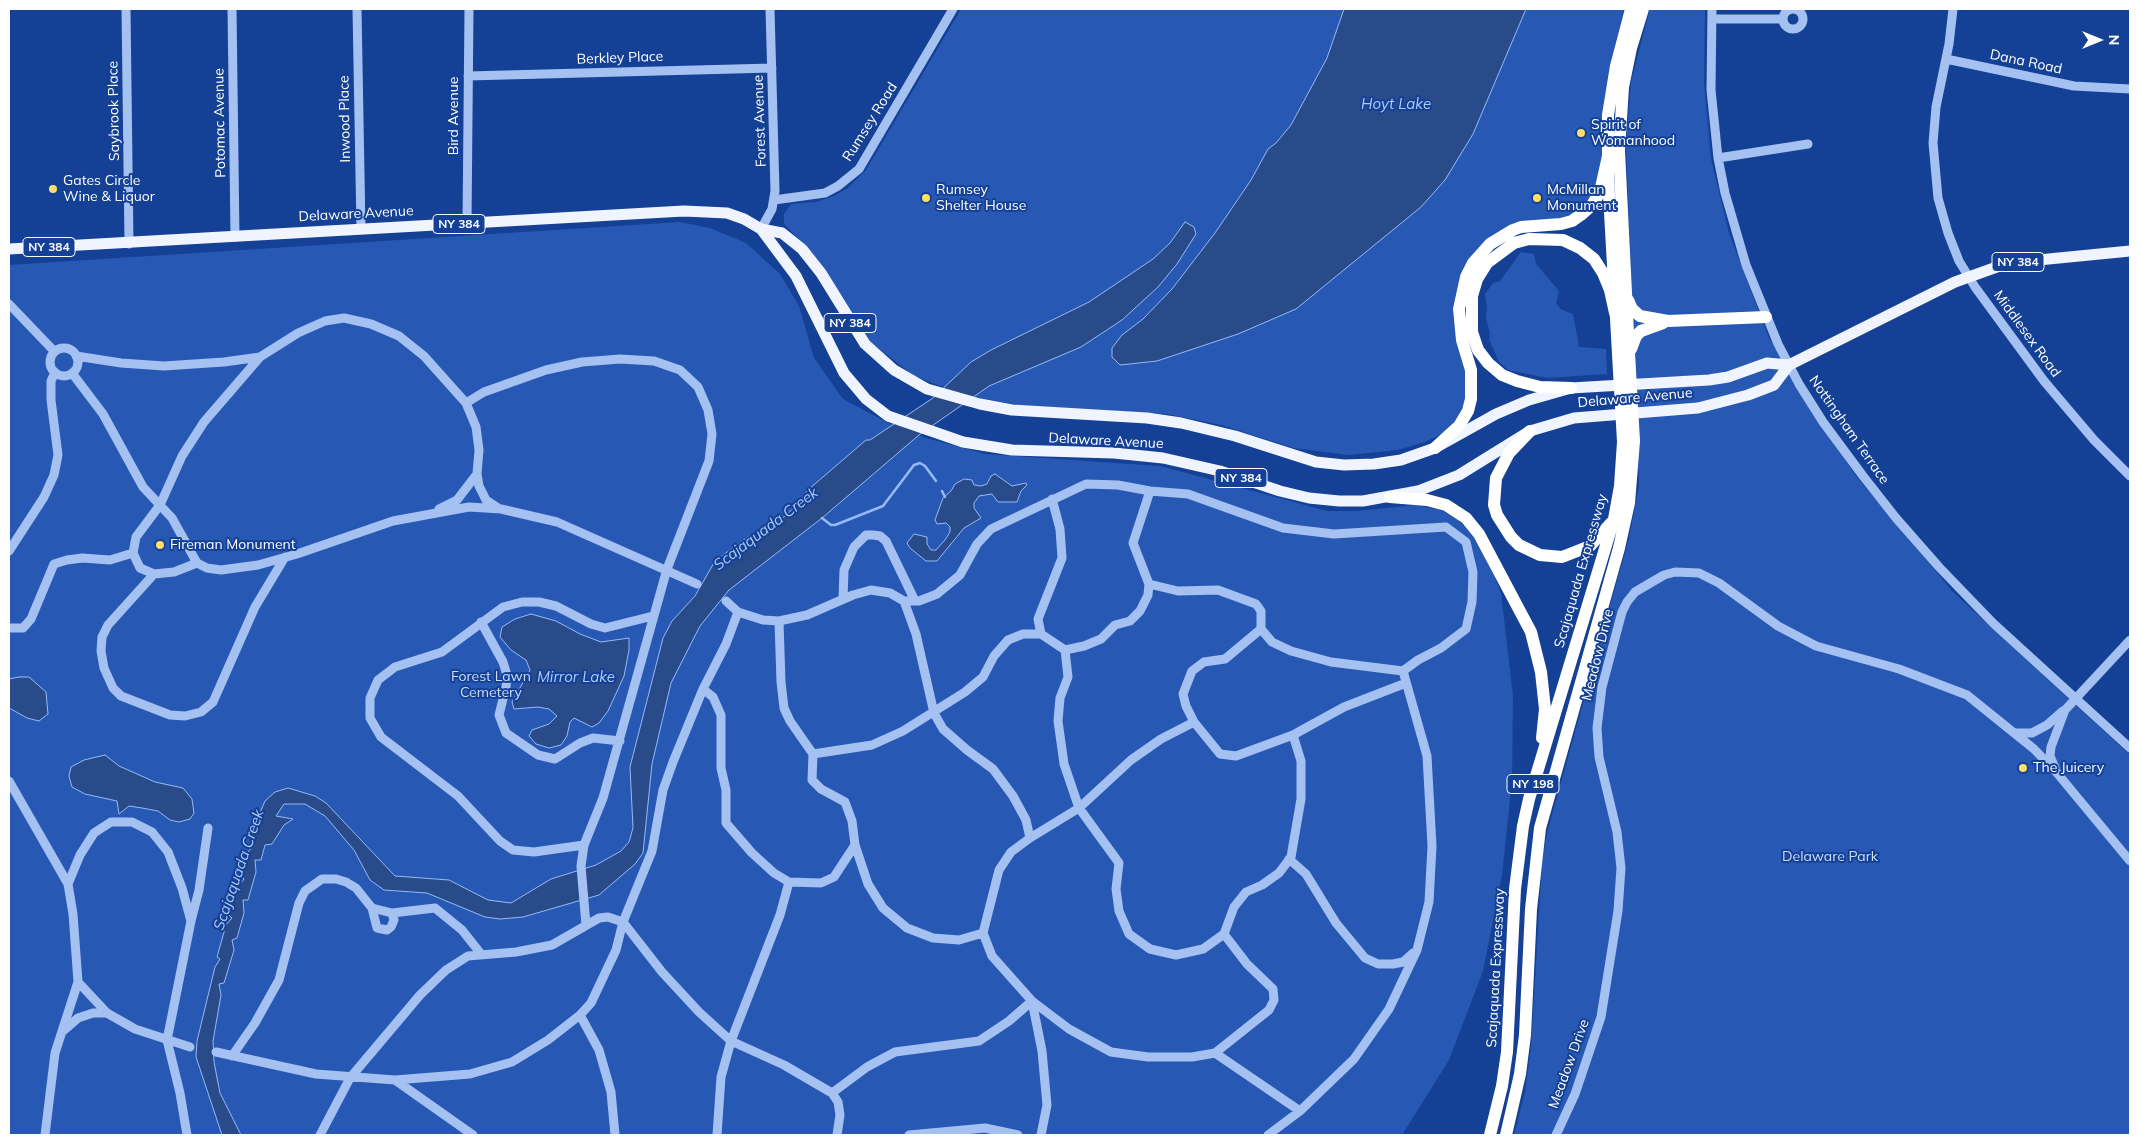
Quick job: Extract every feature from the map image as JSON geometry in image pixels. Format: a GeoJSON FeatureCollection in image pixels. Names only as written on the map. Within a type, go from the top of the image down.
{"type":"FeatureCollection","features":[{"type":"Feature","properties":{"kind":"highway","name":"Scajaquada Expressway"},"geometry":{"type":"LineString","coordinates":[[1624,354],[1616,314],[1608,156],[1608,115],[1611,90],[1631,9]]}},
{"type":"Feature","properties":{"kind":"highway","name":"Scajaquada Expressway"},"geometry":{"type":"LineString","coordinates":[[1506,1135],[1520,1074],[1526,1035],[1531,909],[1540,828],[1621,539],[1629,502],[1629,442],[1624,354],[1626,292],[1618,151],[1620,116],[1631,48],[1643,9]]}},
{"type":"Feature","properties":{"kind":"highway"},"geometry":{"type":"LineString","coordinates":[[1435,448],[1459,426],[1468,411],[1471,399],[1471,370],[1462,340],[1459,309],[1466,276],[1473,262],[1490,244],[1512,230],[1521,227],[1561,224],[1572,221],[1582,214],[1592,205],[1600,192],[1608,156]]}},
{"type":"Feature","properties":{"kind":"highway"},"geometry":{"type":"LineString","coordinates":[[1571,388],[1540,387],[1517,381],[1502,375],[1483,357],[1472,332],[1471,315],[1472,296],[1487,262],[1514,243],[1529,239],[1563,240],[1580,248],[1594,259],[1610,290],[1616,314]]}},
{"type":"Feature","properties":{"kind":"highway"},"geometry":{"type":"LineString","coordinates":[[1626,292],[1636,313],[1645,318],[1668,321],[1766,317]]}},
{"type":"Feature","properties":{"kind":"highway"},"geometry":{"type":"LineString","coordinates":[[1624,354],[1641,330],[1668,321]]}},
{"type":"Feature","properties":{"kind":"highway"},"geometry":{"type":"LineString","coordinates":[[1530,431],[1509,453],[1496,478],[1494,505],[1500,522],[1511,538],[1540,555],[1562,557],[1590,546],[1614,519]]}},
{"type":"Feature","properties":{"kind":"highway","name":"Scajaquada Expressway"},"geometry":{"type":"LineString","coordinates":[[1490,1135],[1502,1086],[1507,1052],[1519,855],[1529,799],[1614,519],[1629,442]]}},
{"type":"Feature","properties":{"kind":"highway"},"geometry":{"type":"LineString","coordinates":[[1390,498],[1428,500],[1446,505],[1457,511],[1474,526],[1492,555],[1531,632],[1538,656],[1545,709],[1537,773]]}},
{"type":"Feature","properties":{"kind":"main road","name":"Delaware Avenue"},"geometry":{"type":"LineString","coordinates":[[9,249],[129,244],[710,210],[727,212],[761,229],[782,233],[797,244],[810,258],[865,344],[894,370],[928,389],[980,404],[1043,413],[1147,418],[1181,423],[1235,436],[1316,462],[1344,465],[1374,464],[1401,460],[1435,448],[1496,414],[1529,400],[1571,388],[1709,380],[1728,377],[1767,363],[1789,365]]}},
{"type":"Feature","properties":{"kind":"main road","name":"Delaware Avenue"},"geometry":{"type":"LineString","coordinates":[[761,229],[796,276],[844,373],[866,399],[888,416],[938,435],[963,442],[1012,450],[1114,453],[1163,458],[1220,471],[1280,491],[1309,498],[1363,501],[1390,498],[1418,491],[1459,475],[1530,431],[1588,416],[1675,411],[1714,405],[1774,386],[1789,365],[1969,276],[2008,264],[2130,251]]}},
{"type":"Feature","properties":{"kind":"street","name":"Saybrook Place"},"geometry":{"type":"LineString","coordinates":[[126,9],[129,244]]}},
{"type":"Feature","properties":{"kind":"street","name":"Potomac Avenue"},"geometry":{"type":"LineString","coordinates":[[232,9],[235,237]]}},
{"type":"Feature","properties":{"kind":"street","name":"Inwood Place"},"geometry":{"type":"LineString","coordinates":[[357,9],[362,229]]}},
{"type":"Feature","properties":{"kind":"street","name":"Bird Avenue"},"geometry":{"type":"LineString","coordinates":[[468,223],[469,9]]}},
{"type":"Feature","properties":{"kind":"street","name":"Forest Avenue"},"geometry":{"type":"LineString","coordinates":[[761,229],[772,210],[774,200],[770,9]]}},
{"type":"Feature","properties":{"kind":"street","name":"Rumsey Road"},"geometry":{"type":"LineString","coordinates":[[774,200],[825,193],[844,182],[859,169],[953,9]]}},
{"type":"Feature","properties":{"kind":"street","name":"Nottingham Terrace"},"geometry":{"type":"LineString","coordinates":[[1712,9],[1711,90],[1718,158],[1736,232],[1766,317],[1789,365],[1823,422],[1896,518],[1993,623],[2130,748]]}},
{"type":"Feature","properties":{"kind":"street","name":"Middlesex Road"},"geometry":{"type":"LineString","coordinates":[[1953,9],[1934,125],[1935,176],[1938,198],[1948,233],[1969,276],[2048,386],[2094,440],[2130,476]]}},
{"type":"Feature","properties":{"kind":"street"},"geometry":{"type":"LineString","coordinates":[[1712,20],[1783,19]]}},
{"type":"Feature","properties":{"kind":"street","name":"Dana Road"},"geometry":{"type":"LineString","coordinates":[[1946,59],[2074,86],[2130,89]]}},
{"type":"Feature","properties":{"kind":"street","name":"Berkley Place"},"geometry":{"type":"LineString","coordinates":[[468,76],[772,68]]}},
{"type":"Feature","properties":{"kind":"street"},"geometry":{"type":"LineString","coordinates":[[1718,158],[1808,144]]}},
{"type":"Feature","properties":{"kind":"street"},"geometry":{"type":"LineString","coordinates":[[9,304],[54,351]]}},
{"type":"Feature","properties":{"kind":"street"},"geometry":{"type":"LineString","coordinates":[[197,563],[174,572],[154,574],[140,568],[133,553],[136,537],[160,505],[182,456],[204,422],[260,357],[298,333],[325,321],[344,318],[371,324],[399,336],[418,351],[448,380],[466,403],[476,426],[479,450],[477,474],[486,500],[501,509]]}},
{"type":"Feature","properties":{"kind":"street"},"geometry":{"type":"LineString","coordinates":[[65,348],[74,352],[77,364],[72,373],[64,375],[55,372],[50,364],[54,351],[65,348]]}},
{"type":"Feature","properties":{"kind":"street"},"geometry":{"type":"LineString","coordinates":[[76,356],[121,363],[164,366],[260,357]]}},
{"type":"Feature","properties":{"kind":"street"},"geometry":{"type":"LineString","coordinates":[[466,403],[484,392],[546,370],[582,362],[620,359],[654,361],[680,370],[698,387],[708,410],[712,434],[709,461],[667,569],[603,798],[584,846],[581,866],[586,925]]}},
{"type":"Feature","properties":{"kind":"street"},"geometry":{"type":"LineString","coordinates":[[9,551],[44,497],[54,475],[58,455],[51,400],[51,382],[55,372]]}},
{"type":"Feature","properties":{"kind":"street"},"geometry":{"type":"LineString","coordinates":[[72,373],[103,414],[143,487],[160,505],[181,533],[197,563],[207,568],[221,570],[258,564],[285,557],[393,521],[432,512],[469,507],[501,509],[557,522],[667,569],[697,584]]}},
{"type":"Feature","properties":{"kind":"street"},"geometry":{"type":"LineString","coordinates":[[432,512],[457,500],[477,474]]}},
{"type":"Feature","properties":{"kind":"street"},"geometry":{"type":"LineString","coordinates":[[726,601],[738,612],[763,620],[779,621],[807,615],[843,599],[871,590],[890,593],[904,601],[915,601],[937,594],[960,575],[977,544],[991,529],[1086,484],[1118,485],[1150,491],[1188,494],[1283,528],[1334,534],[1446,527],[1466,542],[1473,572],[1472,602],[1466,628],[1441,648],[1418,660],[1403,671],[1331,662],[1291,651],[1272,642],[1261,629],[1261,611],[1256,604],[1218,590],[1178,591],[1149,584]]}},
{"type":"Feature","properties":{"kind":"street"},"geometry":{"type":"LineString","coordinates":[[813,754],[872,745],[934,713],[983,677],[994,656],[1008,640],[1023,634],[1041,634],[1065,650],[1084,646],[1101,639],[1115,625],[1130,621],[1140,611],[1148,595],[1149,584],[1133,543],[1150,491]]}},
{"type":"Feature","properties":{"kind":"street"},"geometry":{"type":"LineString","coordinates":[[1041,634],[1038,619],[1062,558],[1060,529],[1052,499]]}},
{"type":"Feature","properties":{"kind":"street"},"geometry":{"type":"LineString","coordinates":[[843,599],[844,570],[854,547],[866,535],[873,535],[880,536],[886,541],[915,601]]}},
{"type":"Feature","properties":{"kind":"street"},"geometry":{"type":"LineString","coordinates":[[9,628],[23,628],[30,619],[54,564],[82,558],[110,560],[133,553]]}},
{"type":"Feature","properties":{"kind":"street"},"geometry":{"type":"LineString","coordinates":[[154,574],[108,625],[102,638],[103,660],[113,688],[121,696],[170,715],[185,716],[200,712],[213,702],[220,690],[236,648],[255,607],[285,557]]}},
{"type":"Feature","properties":{"kind":"street","name":"Meadow Drive"},"geometry":{"type":"LineString","coordinates":[[1556,1135],[1575,1094],[1601,1017],[1615,939],[1621,868],[1617,832],[1599,757],[1597,728],[1600,696],[1622,612],[1635,592],[1670,573],[1699,573],[1719,583],[1778,626],[1816,646],[1938,682],[1967,695],[2016,733],[2057,773],[2130,861]]}},
{"type":"Feature","properties":{"kind":"street"},"geometry":{"type":"LineString","coordinates":[[904,601],[916,634],[934,713],[943,729],[993,769],[1013,796],[1026,820],[1030,838]]}},
{"type":"Feature","properties":{"kind":"street"},"geometry":{"type":"LineString","coordinates":[[584,846],[534,852],[513,850],[500,841],[458,796],[381,738],[370,718],[370,698],[378,680],[395,667],[442,652],[503,607],[522,602],[539,602],[556,606],[591,624],[605,628],[653,616]]}},
{"type":"Feature","properties":{"kind":"street"},"geometry":{"type":"LineString","coordinates":[[216,1052],[316,1074],[350,1078],[395,1080],[470,1074],[512,1062],[548,1040],[580,1015],[591,1003],[605,977],[616,950],[623,922],[652,851],[663,790],[702,689],[726,644],[738,612]]}},
{"type":"Feature","properties":{"kind":"street"},"geometry":{"type":"LineString","coordinates":[[779,621],[781,682],[784,708],[790,721],[813,754],[812,780],[821,789],[844,802],[852,821],[855,845],[868,884],[883,908],[907,928],[933,938],[959,940],[982,933]]}},
{"type":"Feature","properties":{"kind":"street"},"geometry":{"type":"LineString","coordinates":[[481,622],[503,662],[506,675],[506,687],[499,715],[506,733],[538,755],[555,759],[580,743],[593,738],[620,741]]}},
{"type":"Feature","properties":{"kind":"street"},"geometry":{"type":"LineString","coordinates":[[1261,629],[1226,659],[1204,662],[1192,671],[1184,694],[1186,706],[1194,722],[1220,754],[1236,756],[1293,735],[1344,707],[1406,683]]}},
{"type":"Feature","properties":{"kind":"street"},"geometry":{"type":"LineString","coordinates":[[2016,733],[2032,733],[2047,725],[2077,698],[2130,640]]}},
{"type":"Feature","properties":{"kind":"street"},"geometry":{"type":"LineString","coordinates":[[1065,650],[1068,677],[1060,698],[1058,721],[1064,764],[1079,808],[1119,863],[1116,889],[1119,911],[1129,934],[1150,949],[1176,955],[1203,949],[1224,934],[1234,907],[1246,892],[1262,885],[1279,874],[1290,859],[1301,799],[1300,761],[1293,735]]}},
{"type":"Feature","properties":{"kind":"street"},"geometry":{"type":"LineString","coordinates":[[1268,1135],[1300,1111],[1354,1059],[1389,1009],[1417,950],[1429,902],[1432,846],[1427,756],[1403,671]]}},
{"type":"Feature","properties":{"kind":"street"},"geometry":{"type":"LineString","coordinates":[[702,689],[713,697],[721,714],[721,768],[726,790],[726,823],[774,874],[789,882],[821,883],[834,877],[855,845]]}},
{"type":"Feature","properties":{"kind":"street"},"geometry":{"type":"LineString","coordinates":[[2057,773],[2050,756],[2050,747],[2065,710]]}},
{"type":"Feature","properties":{"kind":"street"},"geometry":{"type":"LineString","coordinates":[[1194,722],[1161,739],[1131,760],[1079,808],[1011,852],[999,870],[982,933],[992,956],[1032,1001],[1069,1029],[1111,1052],[1148,1058],[1192,1058],[1215,1052],[1269,1010],[1274,1000],[1273,989],[1247,964],[1224,934]]}},
{"type":"Feature","properties":{"kind":"street"},"geometry":{"type":"LineString","coordinates":[[9,781],[68,884],[78,982],[55,1053],[46,1135]]}},
{"type":"Feature","properties":{"kind":"street"},"geometry":{"type":"LineString","coordinates":[[68,884],[80,855],[94,833],[111,822],[132,822],[152,832],[168,852],[182,888],[191,921]]}},
{"type":"Feature","properties":{"kind":"street"},"geometry":{"type":"LineString","coordinates":[[186,1135],[180,1093],[167,1040],[199,890],[208,828]]}},
{"type":"Feature","properties":{"kind":"street"},"geometry":{"type":"LineString","coordinates":[[1290,859],[1306,874],[1336,923],[1365,958],[1378,964],[1393,964],[1403,962],[1417,950]]}},
{"type":"Feature","properties":{"kind":"street"},"geometry":{"type":"LineString","coordinates":[[232,1056],[255,1023],[279,980],[304,891],[322,879],[336,879],[356,888],[372,908],[376,926],[379,929],[387,930],[391,927],[394,920],[392,914]]}},
{"type":"Feature","properties":{"kind":"street"},"geometry":{"type":"LineString","coordinates":[[717,1135],[721,1077],[731,1041],[780,915],[789,882]]}},
{"type":"Feature","properties":{"kind":"street"},"geometry":{"type":"LineString","coordinates":[[372,908],[392,914],[435,908],[462,930],[481,954]]}},
{"type":"Feature","properties":{"kind":"street"},"geometry":{"type":"LineString","coordinates":[[320,1135],[350,1078],[420,995],[446,970],[468,956],[516,952],[552,945],[586,925],[608,917],[623,922],[662,972],[699,1012],[731,1041],[784,1065],[832,1093],[838,1102],[840,1115],[837,1135]]}},
{"type":"Feature","properties":{"kind":"street"},"geometry":{"type":"LineString","coordinates":[[78,982],[107,1014],[135,1029],[190,1047]]}},
{"type":"Feature","properties":{"kind":"street"},"geometry":{"type":"LineString","coordinates":[[832,1093],[867,1067],[895,1052],[979,1041],[1009,1021],[1032,1001]]}},
{"type":"Feature","properties":{"kind":"street"},"geometry":{"type":"LineString","coordinates":[[1032,1001],[1042,1051],[1047,1105],[1041,1135]]}},
{"type":"Feature","properties":{"kind":"street"},"geometry":{"type":"LineString","coordinates":[[62,1031],[78,1018],[93,1013],[107,1014]]}},
{"type":"Feature","properties":{"kind":"street"},"geometry":{"type":"LineString","coordinates":[[580,1015],[599,1050],[611,1092],[615,1135]]}},
{"type":"Feature","properties":{"kind":"street"},"geometry":{"type":"LineString","coordinates":[[1215,1052],[1300,1111]]}},
{"type":"Feature","properties":{"kind":"street"},"geometry":{"type":"LineString","coordinates":[[395,1080],[473,1135]]}},
{"type":"Feature","properties":{"kind":"street"},"geometry":{"type":"LineString","coordinates":[[910,1135],[985,1128],[1018,1135]]}},
{"type":"Feature","properties":{"kind":"green space"},"geometry":{"type":"Polygon","coordinates":[[[961,9],[1624,9],[1612,57],[1601,178],[1585,208],[1562,220],[1516,227],[1460,277],[1453,307],[1454,325],[1468,370],[1466,407],[1446,432],[1425,442],[1398,450],[1348,455],[1294,448],[1221,425],[1167,414],[1019,405],[985,399],[935,384],[913,375],[869,341],[813,254],[784,224],[784,214],[791,204],[816,202],[834,196],[848,188],[866,170],[961,9]]]}},
{"type":"Feature","properties":{"kind":"green space","name":"Delaware Park"},"geometry":{"type":"Polygon","coordinates":[[[1650,9],[1705,9],[1704,83],[1711,159],[1729,233],[1768,336],[1805,399],[1856,476],[1953,592],[2130,755],[2130,1135],[1514,1135],[1525,1092],[1531,1047],[1542,864],[1547,833],[1629,538],[1639,486],[1626,146],[1631,82],[1650,9]]]}},
{"type":"Feature","properties":{"kind":"green space","name":"Forest Lawn Cemetery"},"geometry":{"type":"Polygon","coordinates":[[[679,222],[710,228],[746,243],[780,274],[799,306],[814,358],[843,399],[890,424],[926,438],[985,454],[1160,466],[1327,511],[1357,511],[1415,505],[1441,510],[1457,519],[1471,532],[1489,563],[1501,593],[1513,696],[1512,781],[1502,875],[1483,971],[1449,1060],[1402,1135],[9,1135],[9,265],[679,222]]]}},
{"type":"Feature","properties":{"kind":"green space"},"geometry":{"type":"Polygon","coordinates":[[[1521,252],[1534,254],[1536,264],[1559,291],[1556,303],[1560,309],[1573,314],[1579,347],[1606,349],[1607,374],[1547,378],[1508,370],[1499,362],[1489,339],[1490,333],[1486,318],[1485,294],[1493,283],[1500,281],[1521,252]]]}},
{"type":"Feature","properties":{"kind":"water","name":"Hoyt Lake"},"geometry":{"type":"Polygon","coordinates":[[[1344,9],[1526,9],[1473,134],[1445,180],[1421,207],[1296,309],[1238,334],[1157,361],[1120,365],[1112,357],[1112,348],[1122,335],[1143,319],[1172,289],[1215,233],[1251,180],[1268,149],[1276,143],[1291,125],[1327,58],[1344,9]]]}},
{"type":"Feature","properties":{"kind":"water"},"geometry":{"type":"Polygon","coordinates":[[[1185,222],[1194,227],[1196,234],[1177,264],[1158,287],[1122,320],[1081,347],[989,386],[919,435],[822,518],[729,590],[700,626],[671,683],[652,764],[643,853],[635,864],[599,895],[523,917],[500,919],[485,917],[427,893],[384,890],[370,880],[354,850],[325,816],[305,804],[284,804],[276,816],[293,819],[284,825],[272,844],[265,845],[261,860],[255,860],[256,872],[248,900],[243,900],[244,913],[237,938],[232,940],[234,950],[224,983],[219,984],[221,995],[213,1041],[214,1062],[220,1093],[241,1135],[222,1135],[196,1057],[197,1041],[215,967],[220,959],[217,957],[226,925],[232,918],[229,915],[237,888],[244,879],[241,875],[248,852],[254,845],[251,842],[265,801],[275,792],[288,788],[315,796],[326,803],[395,876],[449,880],[488,900],[511,903],[551,879],[596,865],[621,851],[629,842],[633,828],[630,767],[663,638],[672,621],[695,596],[715,561],[749,536],[761,536],[768,531],[795,507],[809,489],[866,440],[870,440],[933,398],[971,362],[991,350],[1089,302],[1153,259],[1170,243],[1185,222]]]}},
{"type":"Feature","properties":{"kind":"water"},"geometry":{"type":"Polygon","coordinates":[[[995,474],[1012,486],[1026,483],[1027,485],[1021,491],[1017,502],[998,502],[992,494],[979,496],[974,503],[974,508],[981,518],[964,528],[937,561],[926,561],[910,548],[907,543],[914,534],[927,537],[927,544],[931,550],[936,550],[945,540],[950,532],[950,527],[946,523],[937,524],[935,520],[943,498],[951,491],[955,484],[964,479],[972,480],[974,485],[981,486],[987,484],[991,476],[995,474]]]}},
{"type":"Feature","properties":{"kind":"water","name":"Mirror Lake"},"geometry":{"type":"Polygon","coordinates":[[[531,614],[556,621],[580,634],[601,642],[629,638],[629,650],[624,676],[608,711],[599,723],[592,727],[574,718],[570,722],[567,736],[561,745],[549,748],[536,744],[529,736],[532,730],[549,724],[557,716],[549,709],[538,707],[514,709],[512,702],[530,670],[526,660],[511,650],[500,637],[502,627],[515,619],[531,614]]]}},
{"type":"Feature","properties":{"kind":"water"},"geometry":{"type":"Polygon","coordinates":[[[29,677],[46,692],[48,714],[39,721],[27,718],[9,708],[9,679],[29,677]]]}},
{"type":"Feature","properties":{"kind":"water"},"geometry":{"type":"Polygon","coordinates":[[[105,755],[119,766],[155,782],[183,788],[192,799],[194,813],[190,819],[179,822],[170,820],[158,811],[129,806],[119,814],[117,801],[85,794],[72,787],[69,776],[71,767],[84,760],[105,755]]]}},
{"type":"Feature","properties":{"kind":"waterway"},"geometry":{"type":"LineString","coordinates":[[822,518],[831,525],[835,525],[883,506],[914,465],[920,463],[925,466],[936,481]]}},
{"type":"Feature","properties":{"kind":"waterway"},"geometry":{"type":"LineString","coordinates":[[942,491],[945,497]]}},
{"type":"Feature","properties":{"kind":"place","name":"Spirit of Womanhood"},"geometry":{"type":"Point","coordinates":[1581,133]}},
{"type":"Feature","properties":{"kind":"place","name":"Gates Circle Wine & Liquor"},"geometry":{"type":"Point","coordinates":[53,189]}},
{"type":"Feature","properties":{"kind":"place","name":"Rumsey Shelter House"},"geometry":{"type":"Point","coordinates":[926,198]}},
{"type":"Feature","properties":{"kind":"place","name":"McMillan Monument"},"geometry":{"type":"Point","coordinates":[1537,198]}},
{"type":"Feature","properties":{"kind":"place","name":"Fireman Monument"},"geometry":{"type":"Point","coordinates":[160,545]}},
{"type":"Feature","properties":{"kind":"place","name":"The Juicery"},"geometry":{"type":"Point","coordinates":[2023,768]}},
{"type":"Feature","properties":{"kind":"water label","name":"Scajaquada Creek"},"geometry":{"type":"Point","coordinates":[766,529]}},
{"type":"Feature","properties":{"kind":"water label","name":"Scajaquada Creek"},"geometry":{"type":"Point","coordinates":[239,870]}}]}
